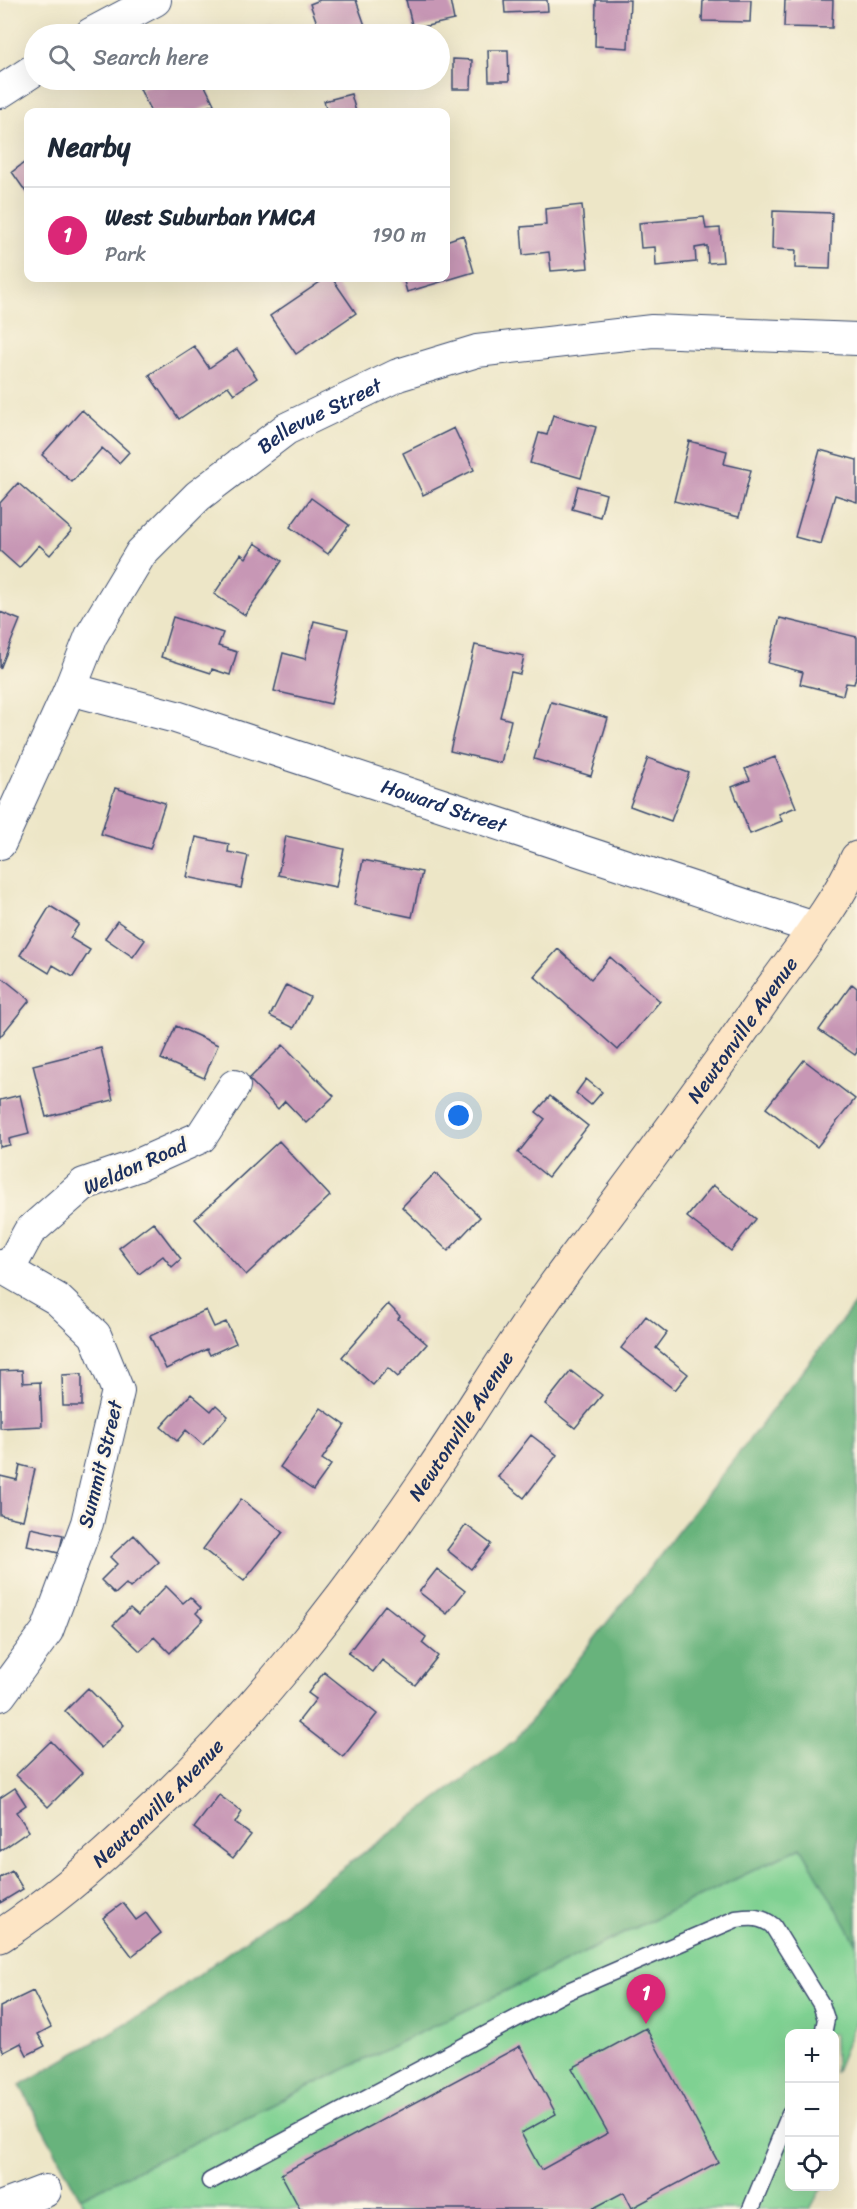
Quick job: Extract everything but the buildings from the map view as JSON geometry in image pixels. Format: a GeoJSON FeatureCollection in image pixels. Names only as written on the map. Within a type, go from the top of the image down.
{"type":"FeatureCollection","features":[{"type":"Feature","properties":{"kind":"main road","name":"Newtonville Avenue"},"geometry":{"type":"LineString","coordinates":[[0,1936],[26,1920],[88,1870],[175,1790],[237,1725],[297,1654],[356,1579],[430,1473],[519,1337],[683,1116],[814,928],[857,858]]}},
{"type":"Feature","properties":{"kind":"street"},"geometry":{"type":"LineString","coordinates":[[110,24],[155,0]]}},
{"type":"Feature","properties":{"kind":"street"},"geometry":{"type":"LineString","coordinates":[[0,92],[24,76]]}},
{"type":"Feature","properties":{"kind":"street","name":"Bellevue Street"},"geometry":{"type":"LineString","coordinates":[[0,843],[70,689],[91,636],[141,553],[198,496],[286,429],[398,375],[477,351],[652,331],[857,339]]}},
{"type":"Feature","properties":{"kind":"street","name":"Howard Street"},"geometry":{"type":"LineString","coordinates":[[70,689],[187,721],[814,928]]}},
{"type":"Feature","properties":{"kind":"street","name":"Weldon Road"},"geometry":{"type":"LineString","coordinates":[[4,1267],[29,1232],[84,1184],[136,1166],[201,1137],[234,1086]]}},
{"type":"Feature","properties":{"kind":"street","name":"Summit Street"},"geometry":{"type":"LineString","coordinates":[[0,1695],[47,1630],[87,1523],[118,1390],[95,1335],[57,1299],[4,1267]]}},
{"type":"Feature","properties":{"kind":"street"},"geometry":{"type":"LineString","coordinates":[[0,2208],[45,2191]]}},
{"type":"Feature","properties":{"kind":"lane"},"geometry":{"type":"LineString","coordinates":[[210,2181],[566,1992],[736,1919],[753,1916],[766,1920],[773,1926],[821,2004],[826,2019],[824,2029]]}},
{"type":"Feature","properties":{"kind":"lane"},"geometry":{"type":"LineString","coordinates":[[751,2209],[785,2124]]}},
{"type":"Feature","properties":{"kind":"green space"},"geometry":{"type":"Polygon","coordinates":[[[857,1301],[857,1944],[801,1847],[80,2198],[20,2085],[156,2006],[515,1741],[857,1301]]]}},
{"type":"Feature","properties":{"kind":"green space"},"geometry":{"type":"Polygon","coordinates":[[[802,1847],[857,1944],[857,2019],[839,2063],[839,2029],[785,2029],[785,2191],[820,2191],[810,2209],[85,2209],[80,2198],[802,1847]]]}},
{"type":"Feature","properties":{"kind":"place","name":"West Suburban YMCA"},"geometry":{"type":"Point","coordinates":[646,2024]}}]}
